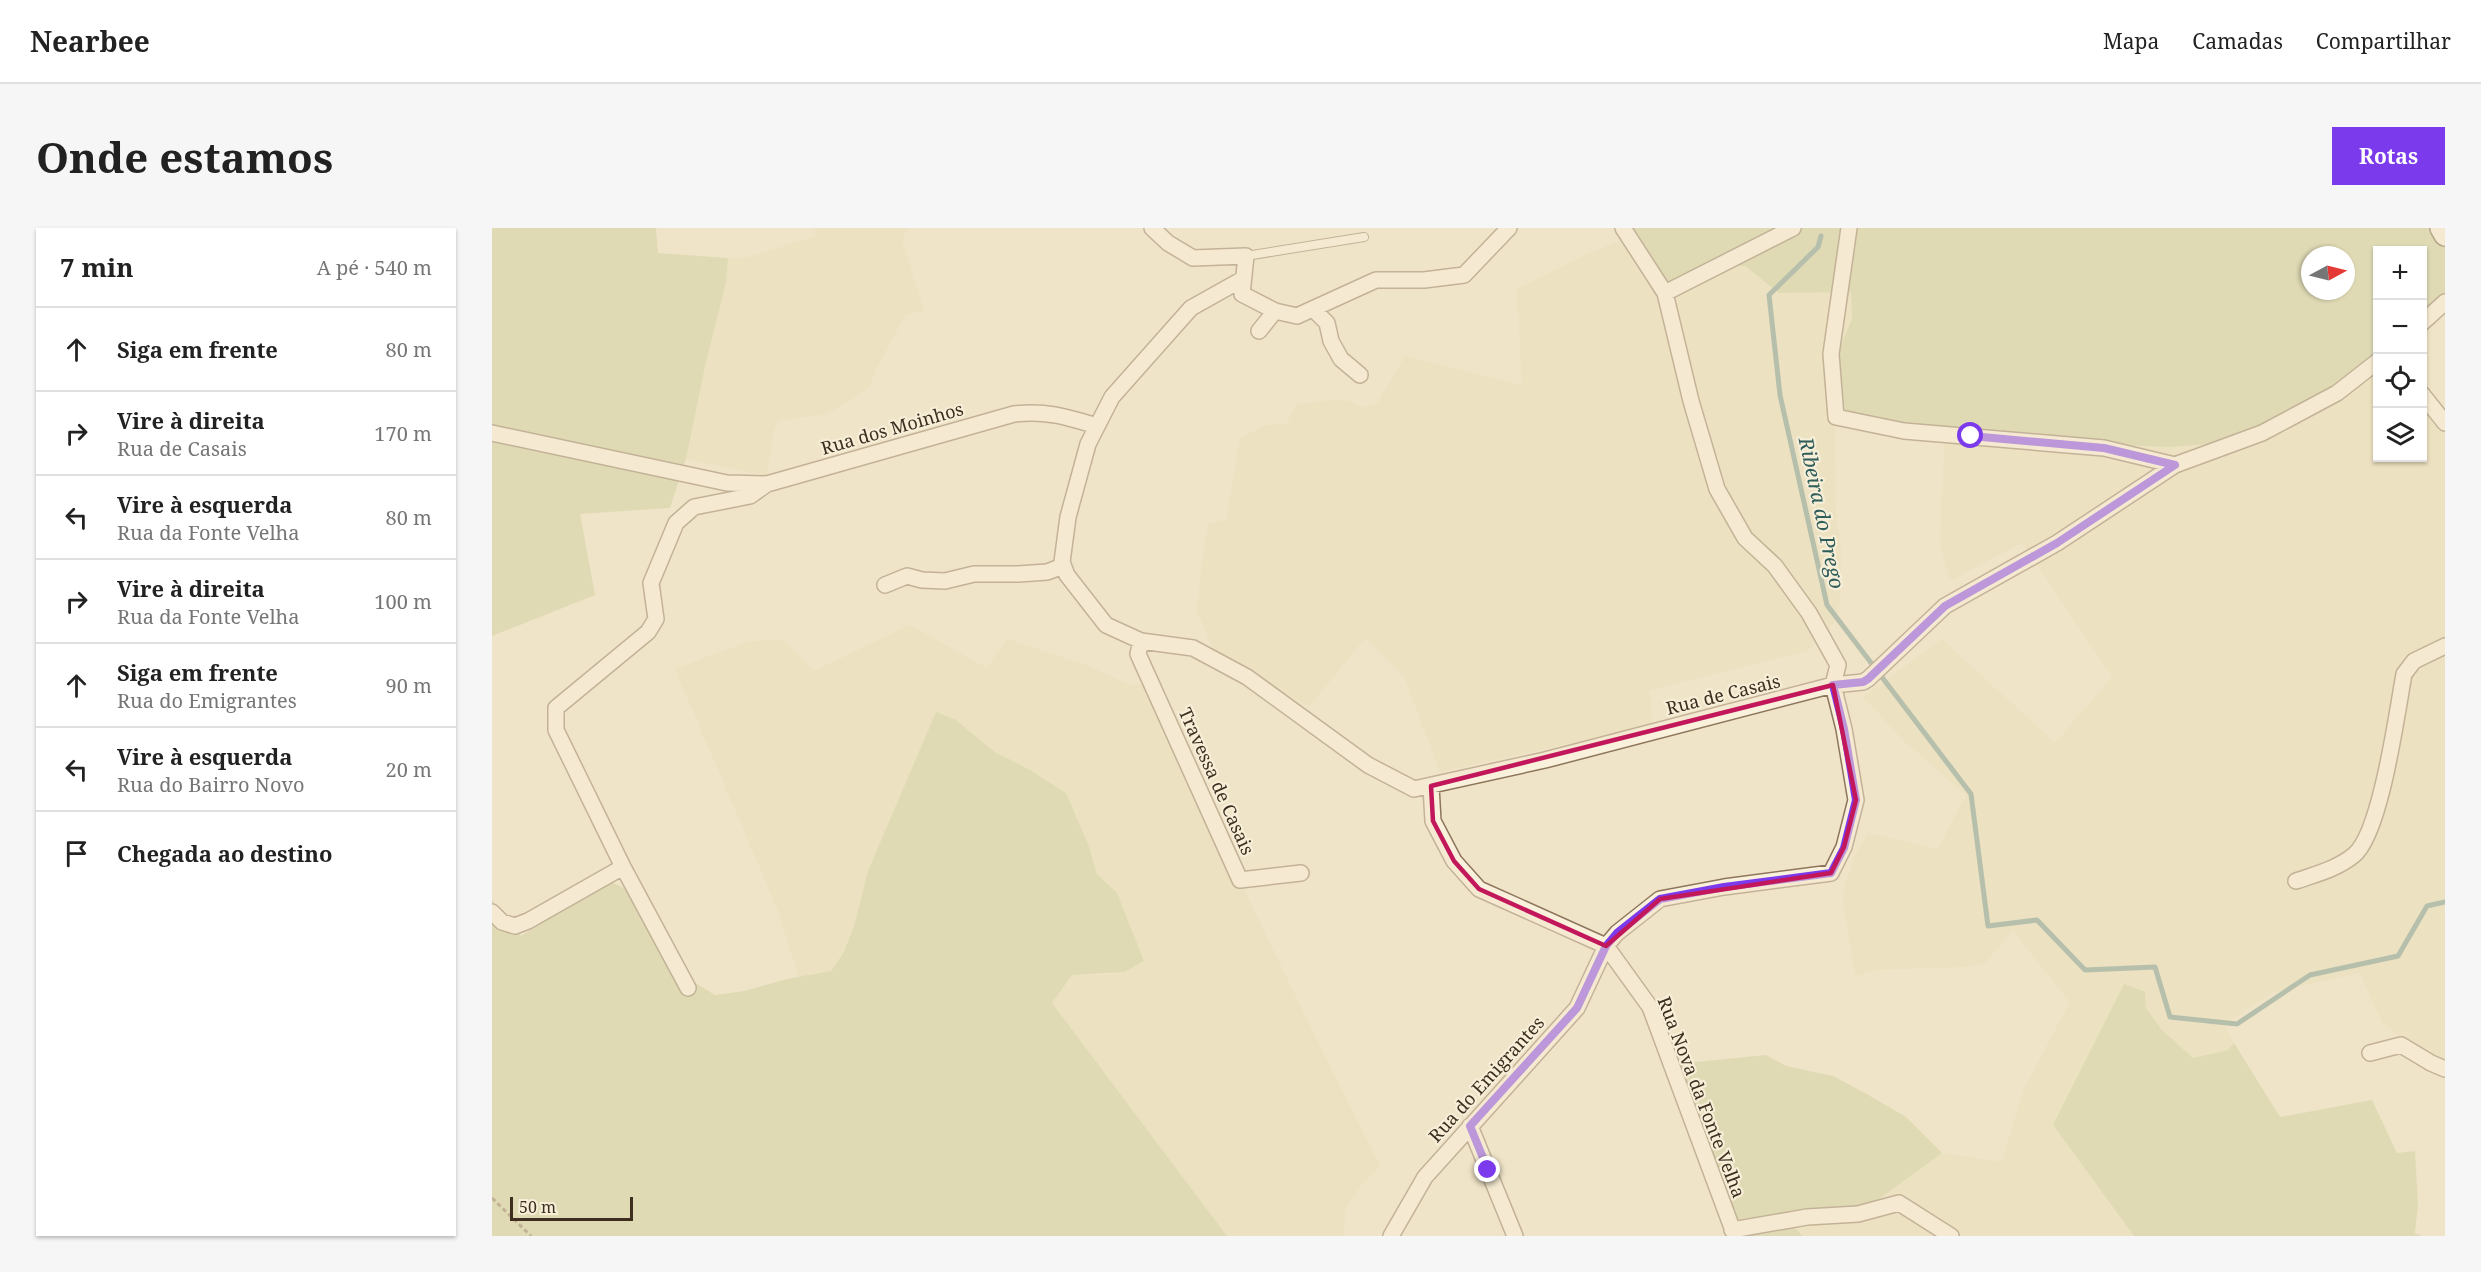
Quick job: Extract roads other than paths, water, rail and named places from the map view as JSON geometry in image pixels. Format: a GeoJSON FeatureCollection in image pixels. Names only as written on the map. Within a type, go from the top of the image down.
{"type":"FeatureCollection","features":[{"type":"Feature","properties":{"kind":"main road"},"geometry":{"type":"LineString","coordinates":[[2441,228],[2445,235]]}},
{"type":"Feature","properties":{"kind":"street"},"geometry":{"type":"LineString","coordinates":[[1152,228],[1168,243],[1193,258],[1246,256],[1241,280],[1242,294],[1275,311],[1297,316],[1376,280],[1424,280],[1464,275],[1509,228]]}},
{"type":"Feature","properties":{"kind":"street"},"geometry":{"type":"LineString","coordinates":[[1431,786],[1433,821],[1454,861],[1479,889],[1606,946],[1617,933],[1660,899],[1724,887],[1831,873],[1844,848],[1856,800],[1844,729],[1833,685],[1838,665],[1809,613],[1775,566],[1745,538],[1717,489],[1691,401],[1665,293],[1623,228]]}},
{"type":"Feature","properties":{"kind":"street"},"geometry":{"type":"LineString","coordinates":[[1665,293],[1793,228]]}},
{"type":"Feature","properties":{"kind":"street"},"geometry":{"type":"LineString","coordinates":[[1849,228],[1831,354],[1836,417],[1904,431],[2104,448],[2175,465]]}},
{"type":"Feature","properties":{"kind":"street"},"geometry":{"type":"LineString","coordinates":[[885,585],[907,576],[922,580],[945,580],[974,574],[1047,572],[1063,566],[1068,517],[1088,444],[1112,397],[1191,308],[1241,280]]}},
{"type":"Feature","properties":{"kind":"street"},"geometry":{"type":"LineString","coordinates":[[2427,318],[2445,302]]}},
{"type":"Feature","properties":{"kind":"street"},"geometry":{"type":"LineString","coordinates":[[1313,309],[1327,323],[1331,340],[1341,359],[1360,375]]}},
{"type":"Feature","properties":{"kind":"street"},"geometry":{"type":"LineString","coordinates":[[1259,331],[1275,311]]}},
{"type":"Feature","properties":{"kind":"street","name":"Rua de Casais"},"geometry":{"type":"LineString","coordinates":[[1063,566],[1067,575],[1106,625],[1141,641],[1193,648],[1247,677],[1368,765],[1414,789],[1545,760],[1833,685],[1863,682],[1945,606],[2057,543],[2175,465],[2262,433],[2337,393],[2373,365]]}},
{"type":"Feature","properties":{"kind":"street"},"geometry":{"type":"LineString","coordinates":[[2427,400],[2445,423]]}},
{"type":"Feature","properties":{"kind":"street","name":"Rua dos Moinhos"},"geometry":{"type":"LineString","coordinates":[[492,434],[727,483],[767,484],[1014,414],[1038,411],[1062,415],[1097,426]]}},
{"type":"Feature","properties":{"kind":"street"},"geometry":{"type":"LineString","coordinates":[[688,988],[623,867],[556,730],[556,708],[648,632],[656,619],[651,583],[676,523],[694,507],[750,496],[767,484]]}},
{"type":"Feature","properties":{"kind":"street","name":"Travessa de Casais"},"geometry":{"type":"LineString","coordinates":[[1141,641],[1138,654],[1240,880],[1301,873]]}},
{"type":"Feature","properties":{"kind":"street"},"geometry":{"type":"LineString","coordinates":[[2296,881],[2337,867],[2357,853],[2379,806],[2404,674],[2414,661],[2445,646]]}},
{"type":"Feature","properties":{"kind":"street"},"geometry":{"type":"LineString","coordinates":[[492,912],[502,922],[515,926],[528,921],[623,867]]}},
{"type":"Feature","properties":{"kind":"street","name":"Rua do Emigrantes"},"geometry":{"type":"LineString","coordinates":[[1391,1236],[1425,1177],[1577,1008],[1606,946]]}},
{"type":"Feature","properties":{"kind":"street","name":"Rua Nova da Fonte Velha"},"geometry":{"type":"LineString","coordinates":[[1606,946],[1650,1006],[1733,1233]]}},
{"type":"Feature","properties":{"kind":"street"},"geometry":{"type":"LineString","coordinates":[[2370,1053],[2401,1045],[2431,1064],[2445,1069]]}},
{"type":"Feature","properties":{"kind":"street"},"geometry":{"type":"LineString","coordinates":[[1470,1126],[1515,1236]]}},
{"type":"Feature","properties":{"kind":"street"},"geometry":{"type":"LineString","coordinates":[[1733,1233],[1807,1217],[1858,1214],[1899,1203],[1951,1236]]}},
{"type":"Feature","properties":{"kind":"lane"},"geometry":{"type":"LineString","coordinates":[[1246,256],[1364,237]]}},
{"type":"Feature","properties":{"kind":"waterway","name":"Ribeira do Prego"},"geometry":{"type":"LineString","coordinates":[[1821,236],[1818,247],[1769,295],[1780,395],[1827,605],[1971,794],[1988,926],[2037,920],[2085,970],[2155,967],[2170,1017],[2237,1024],[2310,975],[2398,956],[2427,906],[2445,902]]}}]}
